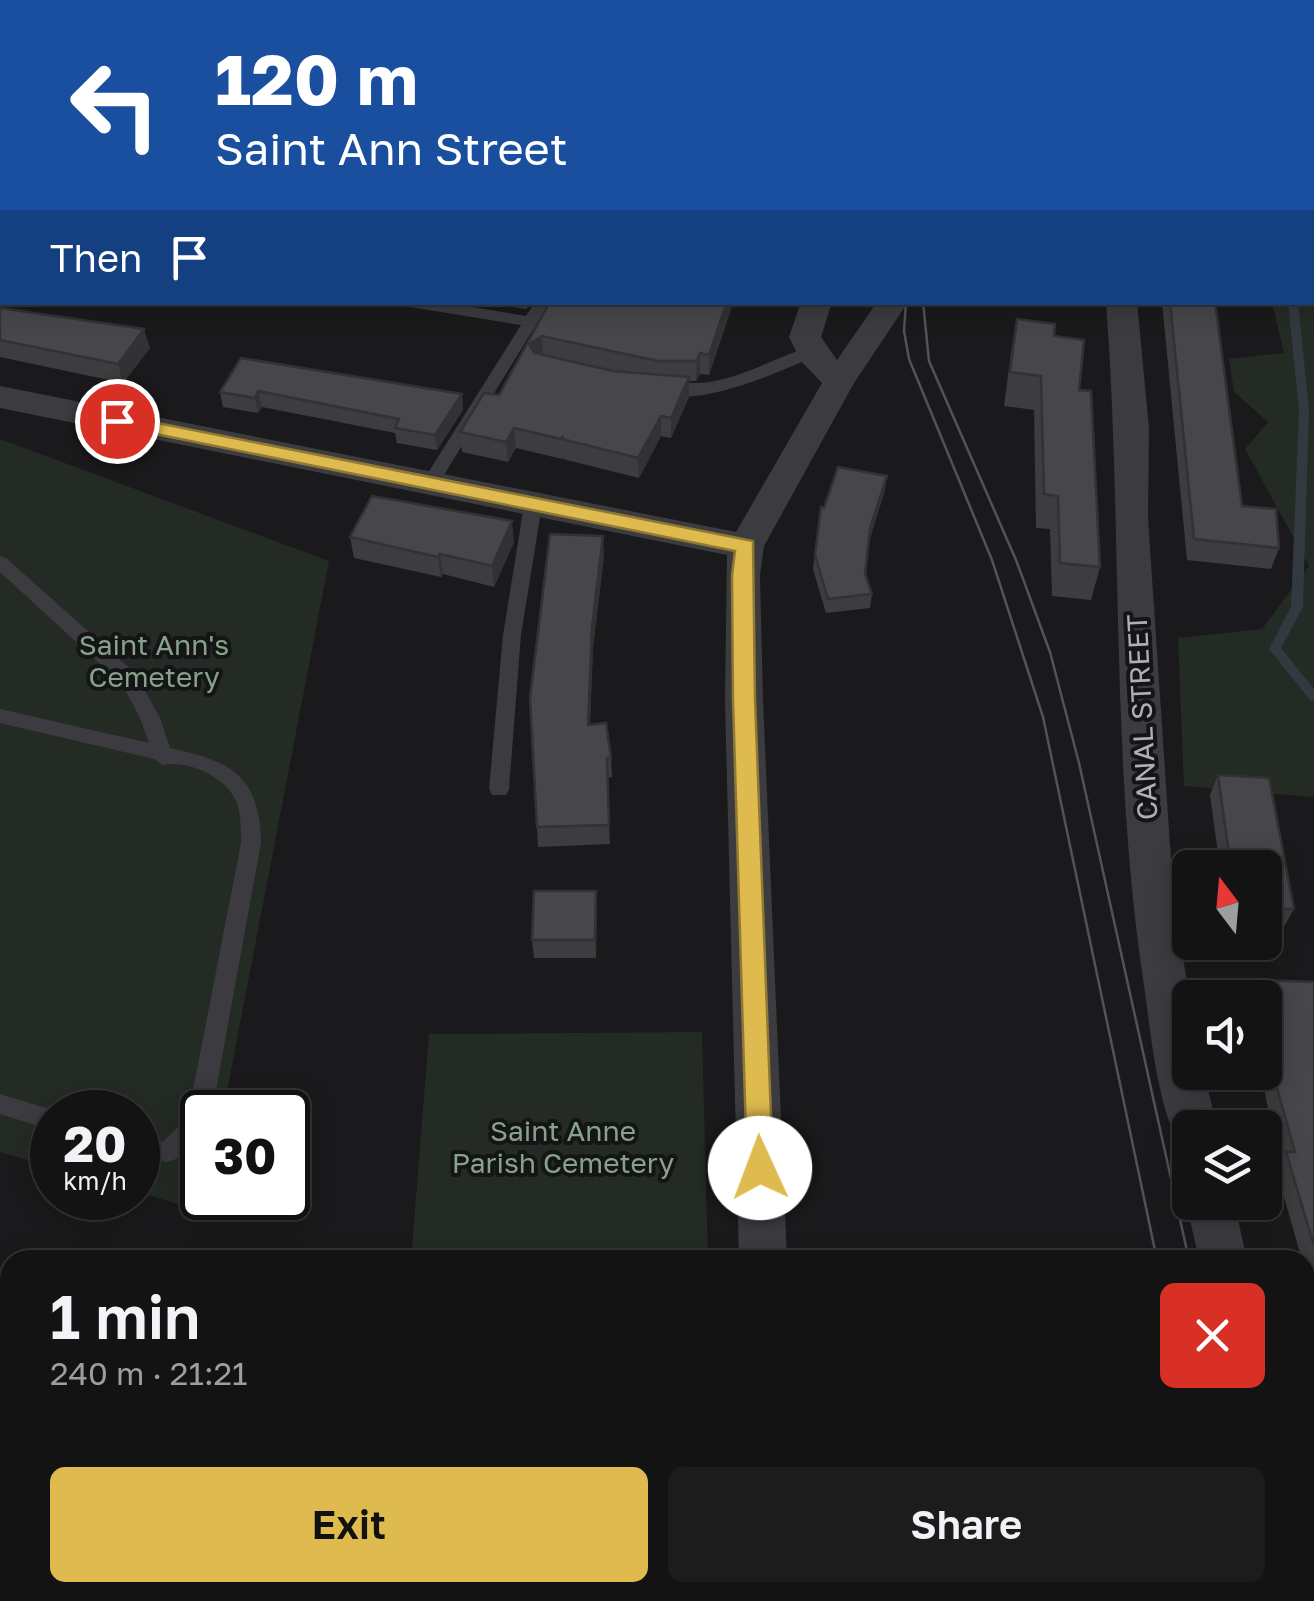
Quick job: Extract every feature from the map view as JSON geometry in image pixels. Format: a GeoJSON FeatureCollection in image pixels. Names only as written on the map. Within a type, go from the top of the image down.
{"type":"FeatureCollection","features":[{"type":"Feature","properties":{"kind":"street"},"geometry":{"type":"LineString","coordinates":[[815,305],[804,324],[809,352],[839,381]]}},
{"type":"Feature","properties":{"kind":"street"},"geometry":{"type":"LineString","coordinates":[[763,1250],[742,575],[746,546],[839,381],[892,305]]}},
{"type":"Feature","properties":{"kind":"street","name":"CANAL STREET"},"geometry":{"type":"LineString","coordinates":[[1121,305],[1132,428],[1132,518],[1153,904],[1190,1110]]}},
{"type":"Feature","properties":{"kind":"street"},"geometry":{"type":"LineString","coordinates":[[0,397],[746,546]]}},
{"type":"Feature","properties":{"kind":"street"},"geometry":{"type":"LineString","coordinates":[[1214,1220],[1221,1250]]}},
{"type":"Feature","properties":{"kind":"lane"},"geometry":{"type":"LineString","coordinates":[[428,305],[530,322]]}},
{"type":"Feature","properties":{"kind":"lane"},"geometry":{"type":"LineString","coordinates":[[430,484],[541,305]]}},
{"type":"Feature","properties":{"kind":"lane"},"geometry":{"type":"LineString","coordinates":[[642,386],[688,391],[735,382],[809,352]]}},
{"type":"Feature","properties":{"kind":"lane"},"geometry":{"type":"LineString","coordinates":[[499,789],[512,635],[534,506]]}},
{"type":"Feature","properties":{"kind":"lane"},"geometry":{"type":"LineString","coordinates":[[0,562],[129,679],[150,718],[163,757]]}},
{"type":"Feature","properties":{"kind":"lane"},"geometry":{"type":"LineString","coordinates":[[0,716],[163,757],[208,764],[237,782],[251,808],[251,842],[199,1122],[167,1154],[160,1152]]}},
{"type":"Feature","properties":{"kind":"lane"},"geometry":{"type":"LineString","coordinates":[[0,1104],[30,1113]]}},
{"type":"Feature","properties":{"kind":"green space"},"geometry":{"type":"Polygon","coordinates":[[[1272,305],[1314,305],[1314,797],[1184,786],[1178,638],[1262,629],[1309,566],[1245,449],[1268,422],[1234,392],[1229,359],[1284,353],[1272,305]]]}},
{"type":"Feature","properties":{"kind":"green space","name":"Saint Ann's Cemetery"},"geometry":{"type":"Polygon","coordinates":[[[0,439],[329,561],[227,1090],[180,1090],[180,1205],[160,1199],[160,1090],[30,1090],[30,1161],[0,1152],[0,439]]]}},
{"type":"Feature","properties":{"kind":"green space","name":"Saint Anne Parish Cemetery"},"geometry":{"type":"Polygon","coordinates":[[[702,1032],[708,1250],[412,1250],[429,1034],[702,1032]]]}},
{"type":"Feature","properties":{"kind":"building"},"geometry":{"type":"Polygon","coordinates":[[[548,305],[726,305],[709,355],[700,353],[697,361],[658,361],[542,336],[529,344],[534,353],[613,371],[689,377],[671,418],[661,416],[638,458],[562,439],[563,436],[561,439],[514,428],[506,442],[460,432],[484,393],[499,395],[548,305]]]}},
{"type":"Feature","properties":{"kind":"building"},"geometry":{"type":"Polygon","coordinates":[[[1170,305],[1215,305],[1242,506],[1276,509],[1279,548],[1194,539],[1170,305]]]}},
{"type":"Feature","properties":{"kind":"building"},"geometry":{"type":"Polygon","coordinates":[[[0,308],[144,329],[118,364],[0,340],[0,308]]]}},
{"type":"Feature","properties":{"kind":"building"},"geometry":{"type":"Polygon","coordinates":[[[1017,319],[1055,324],[1054,336],[1084,340],[1079,390],[1091,391],[1100,567],[1060,563],[1058,496],[1044,494],[1041,376],[1010,372],[1017,319]]]}},
{"type":"Feature","properties":{"kind":"building"},"geometry":{"type":"Polygon","coordinates":[[[241,358],[462,394],[435,435],[395,428],[399,419],[258,391],[255,398],[220,392],[241,358]]]}},
{"type":"Feature","properties":{"kind":"building"},"geometry":{"type":"Polygon","coordinates":[[[838,467],[887,476],[870,528],[865,574],[872,594],[828,599],[815,555],[821,507],[824,508],[838,467]]]}},
{"type":"Feature","properties":{"kind":"building"},"geometry":{"type":"Polygon","coordinates":[[[372,496],[512,521],[492,566],[440,554],[438,557],[350,537],[372,496]]]}},
{"type":"Feature","properties":{"kind":"building"},"geometry":{"type":"Polygon","coordinates":[[[550,534],[603,536],[592,627],[588,725],[606,723],[611,758],[607,758],[609,825],[537,827],[530,698],[550,534]]]}},
{"type":"Feature","properties":{"kind":"building"},"geometry":{"type":"Polygon","coordinates":[[[1218,775],[1269,778],[1294,909],[1282,909],[1282,850],[1228,850],[1218,775]]]}},
{"type":"Feature","properties":{"kind":"building"},"geometry":{"type":"Polygon","coordinates":[[[534,891],[596,891],[595,940],[532,940],[534,891]]]}},
{"type":"Feature","properties":{"kind":"building"},"geometry":{"type":"Polygon","coordinates":[[[1282,981],[1314,982],[1314,1246],[1286,1152],[1295,1152],[1278,1092],[1282,1090],[1282,981]]]}},
{"type":"Feature","properties":{"kind":"waterway"},"geometry":{"type":"LineString","coordinates":[[1293,305],[1304,410],[1297,607],[1275,649],[1314,697]]}},
{"type":"Feature","properties":{"kind":"tram line"},"geometry":{"type":"LineString","coordinates":[[906,305],[904,331],[909,359],[992,560],[1043,717],[1155,1250]]}},
{"type":"Feature","properties":{"kind":"tram line"},"geometry":{"type":"LineString","coordinates":[[923,305],[929,361],[1016,560],[1050,652],[1079,763],[1187,1250]]}},
{"type":"Feature","properties":{"kind":"route"},"geometry":{"type":"LineString","coordinates":[[117,421],[746,546],[742,575],[744,700],[760,1168]]}}]}
